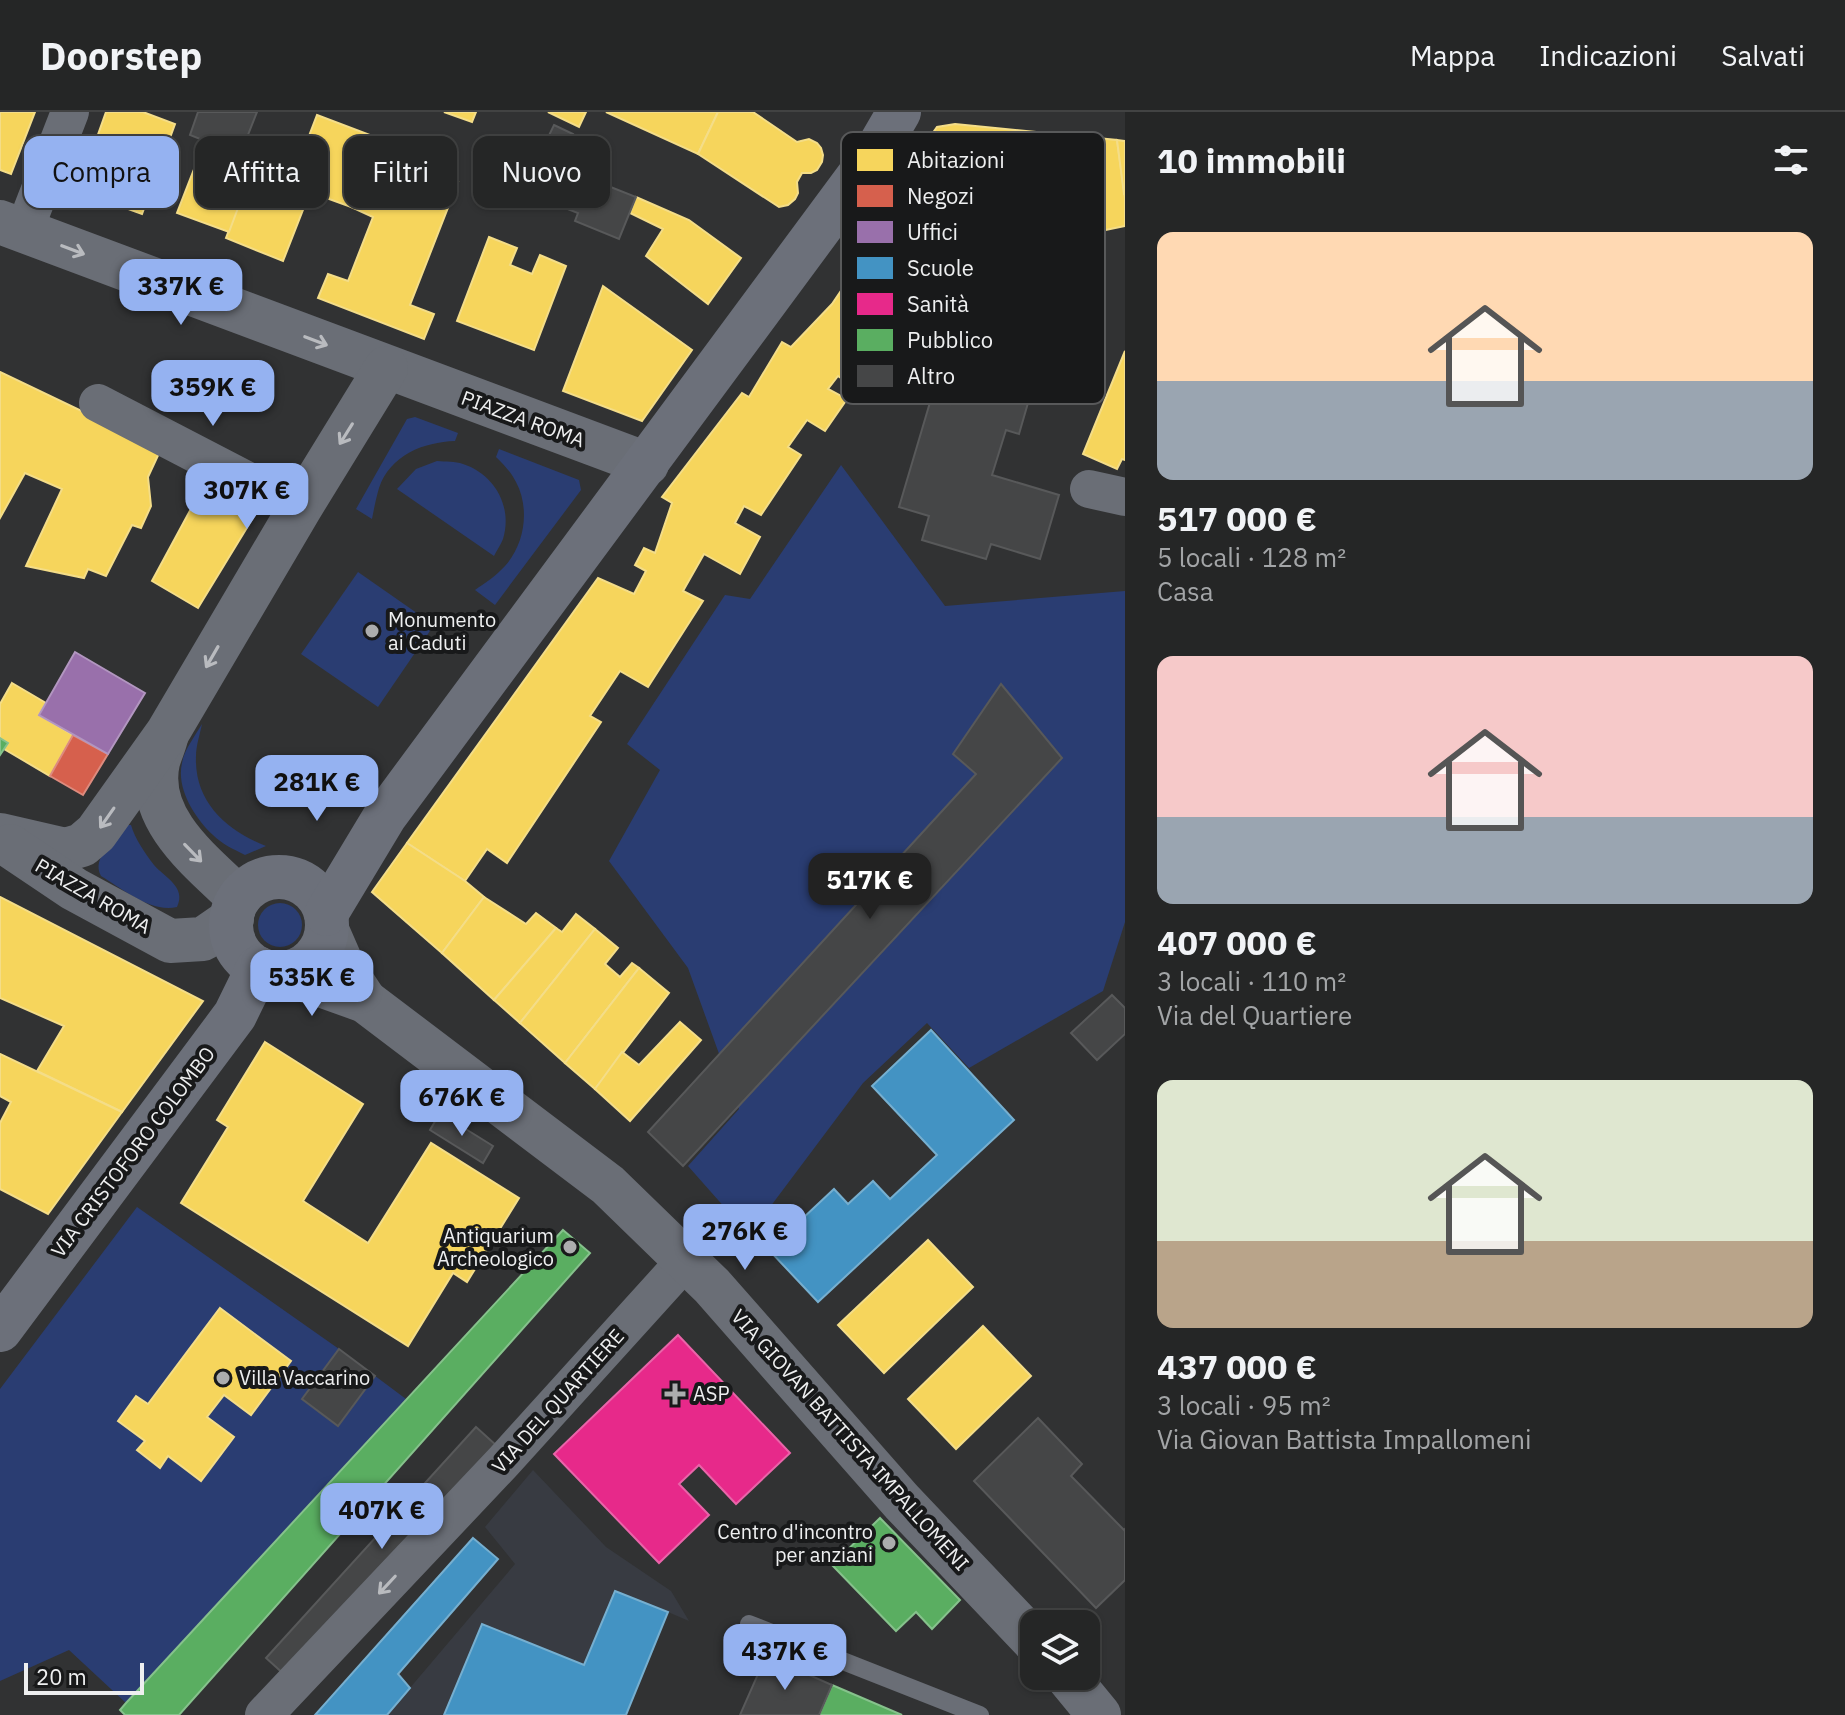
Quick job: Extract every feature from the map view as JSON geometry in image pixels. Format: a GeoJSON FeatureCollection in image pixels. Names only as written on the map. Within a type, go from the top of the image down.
{"type":"FeatureCollection","features":[{"type":"Feature","properties":{"kind":"main road"},"geometry":{"type":"LineString","coordinates":[[887,132],[899,112]]}},
{"type":"Feature","properties":{"kind":"main road"},"geometry":{"type":"LineString","coordinates":[[898,132],[922,112]]}},
{"type":"Feature","properties":{"kind":"main road"},"geometry":{"type":"LineString","coordinates":[[647,464],[841,200]]}},
{"type":"Feature","properties":{"kind":"main road","name":"PIAZZA ROMA"},"geometry":{"type":"LineString","coordinates":[[326,922],[385,816],[647,464]]}},
{"type":"Feature","properties":{"kind":"main road","name":"PIAZZA ROMA"},"geometry":{"type":"LineString","coordinates":[[248,898],[333,854],[385,816]]}},
{"type":"Feature","properties":{"kind":"main road","name":"PIAZZA ROMA"},"geometry":{"type":"LineString","coordinates":[[288,877],[312,890],[321,901],[326,922],[324,943],[317,955],[294,971],[269,971],[246,960],[232,934],[248,898],[288,877]]}},
{"type":"Feature","properties":{"kind":"main road","name":"VIA CRISTOFORO COLOMBO"},"geometry":{"type":"LineString","coordinates":[[0,1330],[269,971]]}},
{"type":"Feature","properties":{"kind":"street"},"geometry":{"type":"LineString","coordinates":[[70,112],[12,226],[386,368]]}},
{"type":"Feature","properties":{"kind":"street","name":"PIAZZA ROMA"},"geometry":{"type":"LineString","coordinates":[[0,837],[65,850],[82,845],[96,833],[168,732],[386,368],[647,464]]}},
{"type":"Feature","properties":{"kind":"street"},"geometry":{"type":"LineString","coordinates":[[98,403],[300,508]]}},
{"type":"Feature","properties":{"kind":"street","name":"PIAZZA ROMA"},"geometry":{"type":"LineString","coordinates":[[0,837],[74,889],[170,941],[203,939],[248,898],[186,847],[166,818],[158,792],[157,765],[168,732]]}},
{"type":"Feature","properties":{"kind":"street","name":"VIA GIOVAN BATTISTA IMPALLOMENI"},"geometry":{"type":"LineString","coordinates":[[326,922],[344,969],[365,1001]]}},
{"type":"Feature","properties":{"kind":"street","name":"VIA GIOVAN BATTISTA IMPALLOMENI"},"geometry":{"type":"LineString","coordinates":[[269,971],[365,1001],[608,1185],[712,1286],[902,1502],[1020,1626]]}},
{"type":"Feature","properties":{"kind":"street","name":"VIA DEL QUARTIERE"},"geometry":{"type":"LineString","coordinates":[[264,1715],[504,1461],[686,1260]]}},
{"type":"Feature","properties":{"kind":"street"},"geometry":{"type":"LineString","coordinates":[[1078,1690],[1099,1715]]}},
{"type":"Feature","properties":{"kind":"lane"},"geometry":{"type":"LineString","coordinates":[[749,1624],[980,1715]]}},
{"type":"Feature","properties":{"kind":"shaded area"},"geometry":{"type":"Polygon","coordinates":[[[415,417],[458,433],[455,441],[432,444],[410,452],[391,467],[379,488],[372,519],[356,509],[407,419],[415,417]]]}},
{"type":"Feature","properties":{"kind":"shaded area"},"geometry":{"type":"Polygon","coordinates":[[[499,449],[579,480],[581,490],[495,605],[475,590],[498,573],[512,557],[521,537],[524,514],[516,482],[496,457],[499,449]]]}},
{"type":"Feature","properties":{"kind":"shaded area"},"geometry":{"type":"Polygon","coordinates":[[[437,461],[460,463],[474,469],[492,483],[498,493],[503,503],[505,527],[494,556],[397,489],[416,469],[437,461]]]}},
{"type":"Feature","properties":{"kind":"shaded area"},"geometry":{"type":"Polygon","coordinates":[[[841,465],[945,606],[1125,591],[1125,922],[1103,991],[969,1068],[927,1023],[863,1083],[749,1235],[688,1166],[739,1109],[688,968],[609,861],[660,770],[627,744],[725,595],[750,599],[841,465]]]}},
{"type":"Feature","properties":{"kind":"shaded area"},"geometry":{"type":"Polygon","coordinates":[[[358,572],[434,625],[378,707],[301,654],[358,572]]]}},
{"type":"Feature","properties":{"kind":"shaded area"},"geometry":{"type":"Polygon","coordinates":[[[202,724],[196,752],[197,772],[207,801],[226,823],[266,846],[245,855],[220,841],[206,828],[184,793],[181,773],[183,758],[202,724]]]}},
{"type":"Feature","properties":{"kind":"shaded area"},"geometry":{"type":"Polygon","coordinates":[[[124,825],[131,825],[151,860],[177,888],[177,907],[157,907],[147,903],[101,876],[99,862],[124,825]]]}},
{"type":"Feature","properties":{"kind":"shaded area"},"geometry":{"type":"Polygon","coordinates":[[[280,903],[295,910],[302,925],[295,940],[280,947],[265,940],[258,925],[265,910],[280,903]]]}},
{"type":"Feature","properties":{"kind":"shaded area"},"geometry":{"type":"Polygon","coordinates":[[[137,1207],[406,1399],[126,1703],[69,1650],[0,1681],[0,1389],[137,1207]]]}},
{"type":"Feature","properties":{"kind":"shaded area"},"geometry":{"type":"Polygon","coordinates":[[[533,1470],[606,1547],[671,1591],[689,1621],[668,1612],[626,1715],[387,1715],[515,1564],[485,1527],[533,1470]]]}},
{"type":"Feature","properties":{"kind":"building: Abitazioni"},"geometry":{"type":"Polygon","coordinates":[[[0,112],[35,112],[11,174],[0,170],[0,112]]]}},
{"type":"Feature","properties":{"kind":"building: Abitazioni"},"geometry":{"type":"Polygon","coordinates":[[[106,112],[143,112],[175,124],[171,136],[97,136],[106,112]]]}},
{"type":"Feature","properties":{"kind":"building: Abitazioni"},"geometry":{"type":"Polygon","coordinates":[[[444,112],[476,112],[472,122],[444,112]]]}},
{"type":"Feature","properties":{"kind":"building: Abitazioni"},"geometry":{"type":"Polygon","coordinates":[[[548,112],[586,112],[579,127],[548,112]]]}},
{"type":"Feature","properties":{"kind":"building: Abitazioni"},"geometry":{"type":"Polygon","coordinates":[[[606,112],[718,112],[698,154],[606,112]]]}},
{"type":"Feature","properties":{"kind":"building: Abitazioni"},"geometry":{"type":"Polygon","coordinates":[[[718,112],[753,112],[797,142],[809,139],[821,148],[822,162],[817,170],[802,173],[797,182],[798,193],[788,205],[779,207],[698,154],[718,112]]]}},
{"type":"Feature","properties":{"kind":"building: Abitazioni"},"geometry":{"type":"Polygon","coordinates":[[[317,115],[373,136],[344,136],[344,204],[328,199],[328,136],[309,136],[317,115]]]}},
{"type":"Feature","properties":{"kind":"building: Abitazioni"},"geometry":{"type":"Polygon","coordinates":[[[955,124],[1036,132],[934,132],[937,127],[955,124]]]}},
{"type":"Feature","properties":{"kind":"building: Abitazioni"},"geometry":{"type":"Polygon","coordinates":[[[1105,139],[1117,140],[1125,198],[1125,226],[1105,230],[1105,139]]]}},
{"type":"Feature","properties":{"kind":"building: Abitazioni"},"geometry":{"type":"Polygon","coordinates":[[[1117,140],[1125,141],[1125,194],[1124,194],[1117,140]]]}},
{"type":"Feature","properties":{"kind":"building: Abitazioni"},"geometry":{"type":"Polygon","coordinates":[[[195,167],[195,208],[238,208],[229,232],[177,213],[195,167]]]}},
{"type":"Feature","properties":{"kind":"building: Abitazioni"},"geometry":{"type":"Polygon","coordinates":[[[636,197],[689,220],[741,258],[708,304],[646,256],[663,229],[630,213],[636,197]]]}},
{"type":"Feature","properties":{"kind":"building: Abitazioni"},"geometry":{"type":"Polygon","coordinates":[[[125,208],[144,208],[142,214],[125,208]]]}},
{"type":"Feature","properties":{"kind":"building: Abitazioni"},"geometry":{"type":"Polygon","coordinates":[[[238,208],[304,208],[283,261],[226,238],[238,208]]]}},
{"type":"Feature","properties":{"kind":"building: Abitazioni"},"geometry":{"type":"Polygon","coordinates":[[[353,208],[448,208],[410,305],[434,314],[424,339],[318,298],[328,274],[348,281],[373,217],[353,208]]]}},
{"type":"Feature","properties":{"kind":"building: Abitazioni"},"geometry":{"type":"Polygon","coordinates":[[[489,237],[517,248],[510,265],[532,274],[540,255],[566,266],[534,350],[457,321],[489,237]]]}},
{"type":"Feature","properties":{"kind":"building: Abitazioni"},"geometry":{"type":"Polygon","coordinates":[[[603,286],[692,350],[642,421],[563,391],[603,286]]]}},
{"type":"Feature","properties":{"kind":"building: Abitazioni"},"geometry":{"type":"Polygon","coordinates":[[[841,291],[841,378],[838,376],[828,389],[841,396],[841,404],[844,404],[825,431],[807,420],[788,447],[801,455],[761,515],[744,506],[735,523],[760,537],[740,574],[704,554],[683,591],[703,601],[648,687],[620,671],[590,716],[601,722],[507,863],[487,849],[465,881],[407,843],[598,578],[634,594],[646,571],[635,565],[644,548],[655,553],[672,503],[662,497],[742,393],[749,397],[782,342],[791,347],[841,291]]]}},
{"type":"Feature","properties":{"kind":"building: Abitazioni"},"geometry":{"type":"Polygon","coordinates":[[[1125,351],[1125,460],[1122,459],[1117,469],[1083,454],[1125,351]]]}},
{"type":"Feature","properties":{"kind":"building: Abitazioni"},"geometry":{"type":"Polygon","coordinates":[[[0,372],[161,449],[148,477],[151,506],[141,528],[132,525],[106,576],[88,569],[84,578],[26,566],[62,489],[25,473],[0,518],[0,372]]]}},
{"type":"Feature","properties":{"kind":"building: Abitazioni"},"geometry":{"type":"Polygon","coordinates":[[[206,481],[259,508],[198,608],[152,581],[206,481]]]}},
{"type":"Feature","properties":{"kind":"building: Abitazioni"},"geometry":{"type":"Polygon","coordinates":[[[12,683],[46,703],[39,715],[73,735],[50,776],[4,749],[8,743],[0,738],[0,704],[12,683]]]}},
{"type":"Feature","properties":{"kind":"building: Abitazioni"},"geometry":{"type":"Polygon","coordinates":[[[407,843],[484,897],[442,953],[372,892],[407,843]]]}},
{"type":"Feature","properties":{"kind":"building: Abitazioni"},"geometry":{"type":"Polygon","coordinates":[[[0,897],[203,1001],[122,1112],[37,1071],[64,1026],[0,998],[0,897]]]}},
{"type":"Feature","properties":{"kind":"building: Abitazioni"},"geometry":{"type":"Polygon","coordinates":[[[484,897],[526,924],[536,913],[556,928],[494,1000],[442,953],[484,897]]]}},
{"type":"Feature","properties":{"kind":"building: Abitazioni"},"geometry":{"type":"Polygon","coordinates":[[[576,914],[595,929],[520,1023],[494,1000],[556,928],[562,932],[576,914]]]}},
{"type":"Feature","properties":{"kind":"building: Abitazioni"},"geometry":{"type":"Polygon","coordinates":[[[595,929],[618,948],[605,964],[620,977],[632,963],[639,968],[565,1063],[520,1023],[595,929]]]}},
{"type":"Feature","properties":{"kind":"building: Abitazioni"},"geometry":{"type":"Polygon","coordinates":[[[639,968],[669,993],[595,1089],[565,1063],[639,968]]]}},
{"type":"Feature","properties":{"kind":"building: Abitazioni"},"geometry":{"type":"Polygon","coordinates":[[[680,1022],[701,1040],[630,1121],[595,1089],[622,1052],[639,1065],[680,1022]]]}},
{"type":"Feature","properties":{"kind":"building: Abitazioni"},"geometry":{"type":"Polygon","coordinates":[[[265,1042],[363,1104],[303,1201],[368,1243],[431,1143],[519,1198],[467,1282],[453,1273],[408,1346],[181,1203],[228,1127],[217,1120],[265,1042]]]}},
{"type":"Feature","properties":{"kind":"building: Abitazioni"},"geometry":{"type":"Polygon","coordinates":[[[0,1054],[122,1112],[48,1214],[0,1189],[0,1123],[11,1102],[0,1096],[0,1054]]]}},
{"type":"Feature","properties":{"kind":"building: Abitazioni"},"geometry":{"type":"Polygon","coordinates":[[[928,1240],[973,1287],[884,1373],[838,1325],[928,1240]]]}},
{"type":"Feature","properties":{"kind":"building: Abitazioni","name":"Villa Vaccarino"},"geometry":{"type":"Polygon","coordinates":[[[220,1308],[291,1361],[251,1415],[224,1395],[207,1417],[234,1437],[201,1481],[168,1456],[160,1468],[137,1450],[145,1441],[118,1421],[136,1396],[148,1404],[220,1308]]]}},
{"type":"Feature","properties":{"kind":"building: Abitazioni"},"geometry":{"type":"Polygon","coordinates":[[[983,1326],[1031,1376],[956,1449],[908,1399],[983,1326]]]}},
{"type":"Feature","properties":{"kind":"building: Negozi"},"geometry":{"type":"Polygon","coordinates":[[[73,735],[108,754],[83,795],[50,776],[73,735]]]}},
{"type":"Feature","properties":{"kind":"building: Uffici"},"geometry":{"type":"Polygon","coordinates":[[[75,652],[145,693],[108,754],[39,715],[75,652]]]}},
{"type":"Feature","properties":{"kind":"building: Scuole"},"geometry":{"type":"Polygon","coordinates":[[[931,1030],[1014,1120],[818,1302],[769,1250],[834,1189],[848,1204],[873,1181],[890,1199],[937,1155],[872,1086],[931,1030]]]}},
{"type":"Feature","properties":{"kind":"building: Scuole"},"geometry":{"type":"Polygon","coordinates":[[[473,1538],[498,1559],[398,1674],[410,1688],[387,1715],[315,1715],[473,1538]]]}},
{"type":"Feature","properties":{"kind":"building: Scuole"},"geometry":{"type":"Polygon","coordinates":[[[615,1591],[668,1612],[626,1715],[444,1715],[482,1624],[584,1665],[615,1591]]]}},
{"type":"Feature","properties":{"kind":"building: Sanità","name":"ASP"},"geometry":{"type":"Polygon","coordinates":[[[678,1335],[790,1453],[736,1504],[699,1465],[679,1484],[709,1515],[659,1563],[554,1454],[678,1335]]]}},
{"type":"Feature","properties":{"kind":"building: Pubblico"},"geometry":{"type":"Polygon","coordinates":[[[0,738],[8,743],[0,755],[0,738]]]}},
{"type":"Feature","properties":{"kind":"building: Pubblico"},"geometry":{"type":"Polygon","coordinates":[[[563,1230],[590,1253],[179,1715],[125,1715],[120,1710],[126,1703],[563,1230]]]}},
{"type":"Feature","properties":{"kind":"building: Pubblico"},"geometry":{"type":"Polygon","coordinates":[[[880,1518],[960,1600],[932,1629],[916,1612],[896,1631],[832,1565],[880,1518]]]}},
{"type":"Feature","properties":{"kind":"building: Pubblico"},"geometry":{"type":"Polygon","coordinates":[[[832,1685],[902,1715],[819,1715],[832,1685]]]}},
{"type":"Feature","properties":{"kind":"building: Altro"},"geometry":{"type":"Polygon","coordinates":[[[198,112],[257,112],[248,136],[190,135],[198,112]]]}},
{"type":"Feature","properties":{"kind":"building: Altro"},"geometry":{"type":"Polygon","coordinates":[[[554,125],[573,134],[572,136],[549,136],[554,125]]]}},
{"type":"Feature","properties":{"kind":"building: Altro"},"geometry":{"type":"Polygon","coordinates":[[[610,187],[636,197],[619,239],[575,221],[578,213],[565,208],[610,208],[610,187]]]}},
{"type":"Feature","properties":{"kind":"building: Altro"},"geometry":{"type":"Polygon","coordinates":[[[930,404],[1028,404],[1019,434],[1006,430],[992,475],[1059,495],[1040,559],[991,544],[986,559],[922,540],[929,516],[899,507],[930,404]]]}},
{"type":"Feature","properties":{"kind":"building: Altro"},"geometry":{"type":"Polygon","coordinates":[[[1001,684],[1062,758],[683,1166],[648,1132],[976,774],[953,754],[1001,684]]]}},
{"type":"Feature","properties":{"kind":"building: Altro"},"geometry":{"type":"Polygon","coordinates":[[[1112,995],[1125,1008],[1125,1034],[1097,1060],[1071,1033],[1112,995]]]}},
{"type":"Feature","properties":{"kind":"building: Altro"},"geometry":{"type":"Polygon","coordinates":[[[440,1113],[493,1146],[483,1163],[430,1130],[440,1113]]]}},
{"type":"Feature","properties":{"kind":"building: Altro"},"geometry":{"type":"Polygon","coordinates":[[[339,1349],[375,1376],[338,1426],[302,1399],[339,1349]]]}},
{"type":"Feature","properties":{"kind":"building: Altro"},"geometry":{"type":"Polygon","coordinates":[[[1038,1418],[1082,1464],[1071,1476],[1125,1529],[1125,1580],[1096,1608],[974,1481],[1038,1418]]]}},
{"type":"Feature","properties":{"kind":"building: Altro"},"geometry":{"type":"Polygon","coordinates":[[[476,1427],[497,1446],[286,1676],[266,1658],[476,1427]]]}},
{"type":"Feature","properties":{"kind":"building: Altro"},"geometry":{"type":"Polygon","coordinates":[[[766,1656],[832,1685],[819,1715],[740,1715],[766,1656]]]}},
{"type":"Feature","properties":{"kind":"place","name":"Monumento ai Caduti"},"geometry":{"type":"Point","coordinates":[372,631]}},
{"type":"Feature","properties":{"kind":"place","name":"Antiquarium Archeologico"},"geometry":{"type":"Point","coordinates":[570,1247]}},
{"type":"Feature","properties":{"kind":"place","name":"Villa Vaccarino"},"geometry":{"type":"Point","coordinates":[223,1378]}},
{"type":"Feature","properties":{"kind":"place","name":"ASP"},"geometry":{"type":"Point","coordinates":[675,1394]}},
{"type":"Feature","properties":{"kind":"place","name":"Centro d'incontro per anziani"},"geometry":{"type":"Point","coordinates":[889,1543]}}]}
